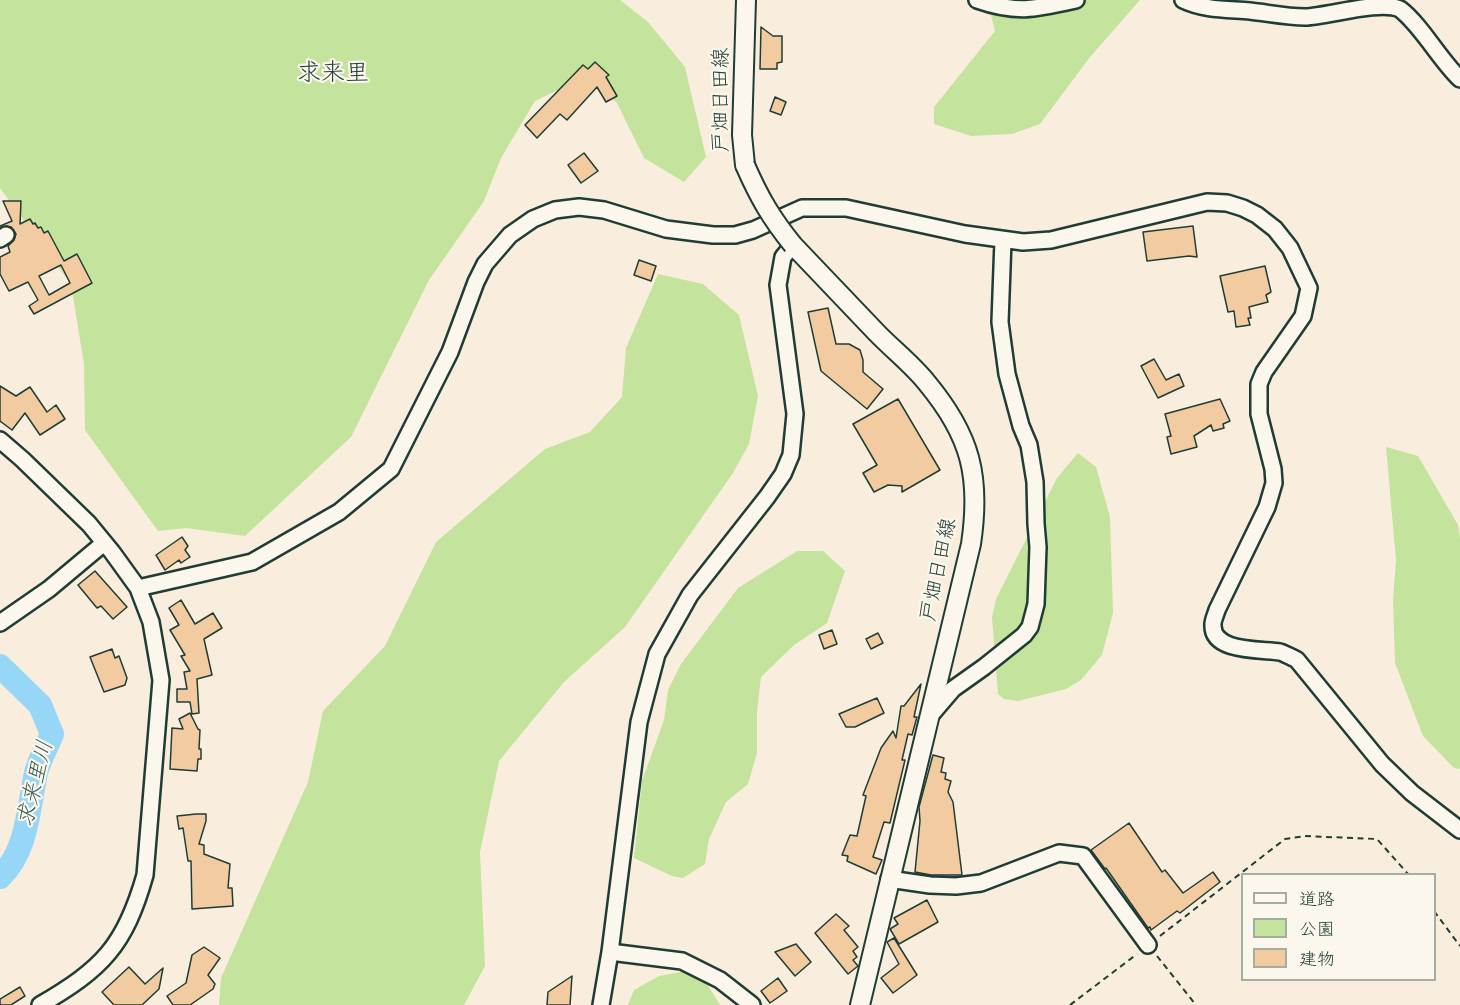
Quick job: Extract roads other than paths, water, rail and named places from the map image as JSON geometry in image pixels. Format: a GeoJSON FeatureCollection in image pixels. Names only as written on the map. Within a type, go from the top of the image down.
{"type":"FeatureCollection","features":[{"type":"Feature","properties":{"kind":"main road","name":"戸畑日田線"},"geometry":{"type":"LineString","coordinates":[[746,0],[742,135],[745,165],[755,190],[771,217],[793,245],[927,382],[948,411],[964,439],[973,470],[976,511],[971,544],[889,879],[862,1003]]}},
{"type":"Feature","properties":{"kind":"street"},"geometry":{"type":"LineString","coordinates":[[977,0],[1015,10],[1037,9],[1076,0]]}},
{"type":"Feature","properties":{"kind":"street"},"geometry":{"type":"LineString","coordinates":[[1183,0],[1211,8],[1302,17],[1319,16],[1367,5],[1390,5],[1400,9],[1449,69],[1460,79]]}},
{"type":"Feature","properties":{"kind":"street"},"geometry":{"type":"LineString","coordinates":[[138,588],[252,562],[339,512],[391,469],[450,352],[485,264],[510,235],[533,219],[555,210],[579,207],[604,210],[666,229],[690,233],[735,235],[753,230],[802,208],[846,208],[965,234],[1023,242],[1051,240],[1207,202],[1227,203],[1257,215],[1275,229],[1301,268],[1309,288],[1303,316],[1264,372],[1259,384],[1257,397],[1259,414],[1273,469],[1274,483],[1268,507],[1217,610],[1212,625],[1215,634],[1225,644],[1244,649],[1282,653],[1297,660],[1382,764],[1412,793],[1460,830]]}},
{"type":"Feature","properties":{"kind":"street"},"geometry":{"type":"LineString","coordinates":[[929,717],[953,689],[1024,635],[1030,627],[1036,604],[1038,547],[1035,524],[1035,483],[1029,445],[1021,426],[1007,374],[1000,322],[1003,240]]}},
{"type":"Feature","properties":{"kind":"street"},"geometry":{"type":"LineString","coordinates":[[601,1005],[610,952],[639,723],[657,654],[690,595],[767,497],[783,474],[791,455],[795,414],[778,285],[783,257],[793,245]]}},
{"type":"Feature","properties":{"kind":"street"},"geometry":{"type":"LineString","coordinates":[[0,440],[89,524],[138,588],[152,622],[161,681],[145,875],[131,918],[118,942],[97,967],[73,986],[40,1005]]}},
{"type":"Feature","properties":{"kind":"street"},"geometry":{"type":"LineString","coordinates":[[0,623],[50,590],[104,543]]}},
{"type":"Feature","properties":{"kind":"street"},"geometry":{"type":"LineString","coordinates":[[889,879],[956,886],[981,883],[1059,853],[1083,856],[1148,945]]}},
{"type":"Feature","properties":{"kind":"street"},"geometry":{"type":"LineString","coordinates":[[610,952],[682,961],[720,980],[752,1005]]}},
{"type":"Feature","properties":{"kind":"waterway","name":"求来里川"},"geometry":{"type":"LineString","coordinates":[[0,666],[40,705],[52,734],[37,768],[22,842],[0,877]]}},
{"type":"Feature","properties":{"kind":"district","name":"求来里"},"geometry":{"type":"Point","coordinates":[333,75]}}]}
